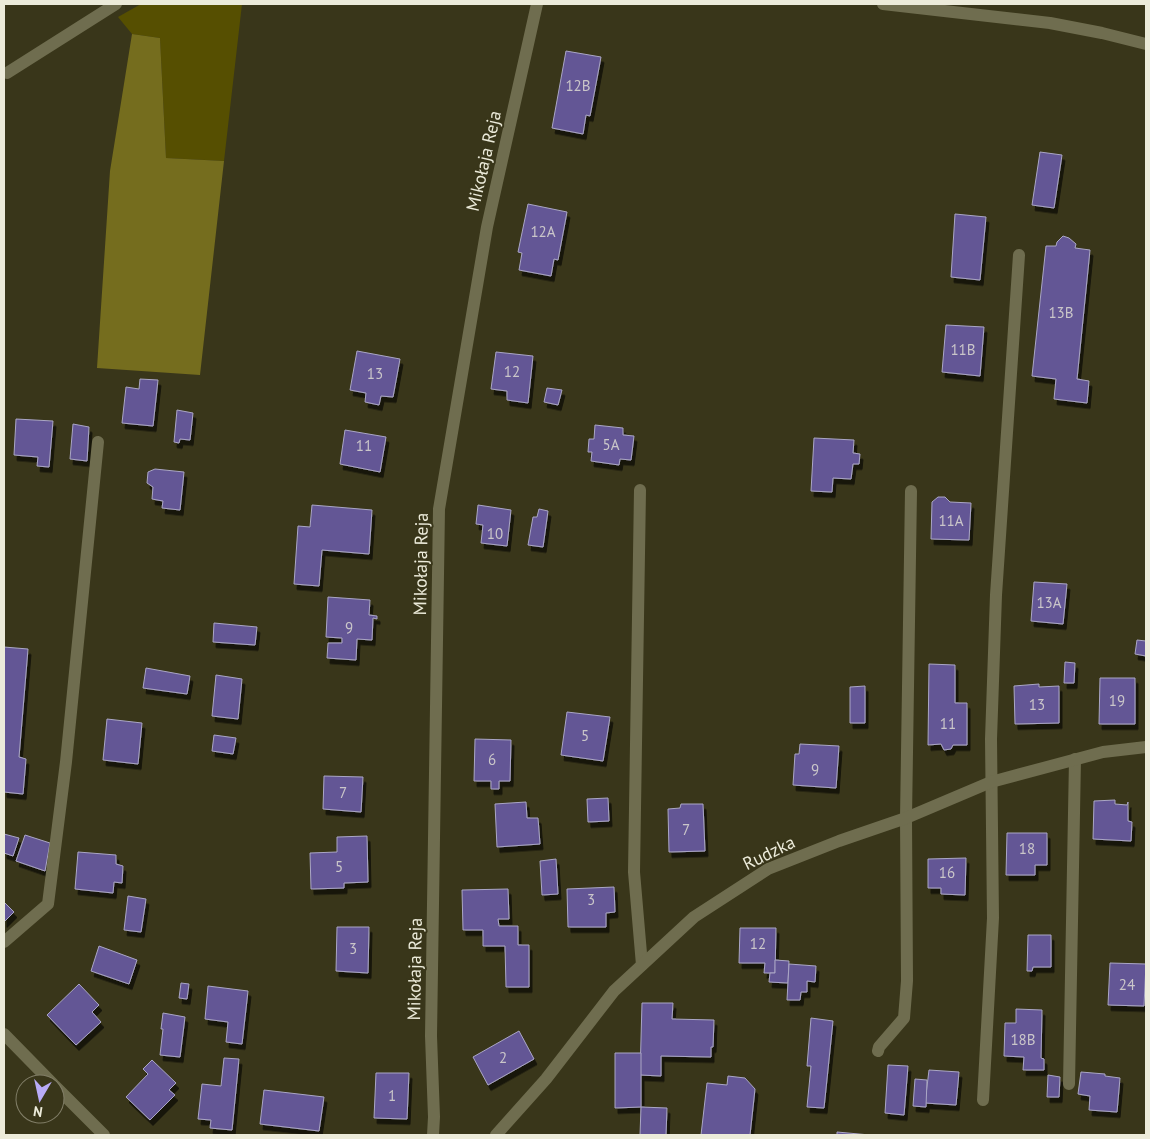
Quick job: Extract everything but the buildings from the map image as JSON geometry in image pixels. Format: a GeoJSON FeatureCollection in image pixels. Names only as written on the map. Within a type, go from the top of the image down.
{"type":"FeatureCollection","features":[{"type":"Feature","properties":{"kind":"street"},"geometry":{"type":"LineString","coordinates":[[7,73],[116,4]]}},
{"type":"Feature","properties":{"kind":"street","name":"Mikołaja Reja"},"geometry":{"type":"LineString","coordinates":[[433,1135],[431,1036],[439,509],[487,226],[537,4]]}},
{"type":"Feature","properties":{"kind":"street"},"geometry":{"type":"LineString","coordinates":[[883,4],[1050,23],[1146,44]]}},
{"type":"Feature","properties":{"kind":"street"},"geometry":{"type":"LineString","coordinates":[[983,1100],[993,918],[991,782],[996,594],[1019,255]]}},
{"type":"Feature","properties":{"kind":"street"},"geometry":{"type":"LineString","coordinates":[[4,942],[48,904],[66,762],[98,442]]}},
{"type":"Feature","properties":{"kind":"street"},"geometry":{"type":"LineString","coordinates":[[640,490],[634,872],[642,965]]}},
{"type":"Feature","properties":{"kind":"street"},"geometry":{"type":"LineString","coordinates":[[878,1051],[879,1047],[904,1018],[907,981],[906,818],[911,491]]}},
{"type":"Feature","properties":{"kind":"street","name":"Rudzka"},"geometry":{"type":"LineString","coordinates":[[496,1135],[546,1078],[614,991],[694,917],[768,869],[839,841],[906,818],[991,782],[1103,752],[1146,747]]}},
{"type":"Feature","properties":{"kind":"street"},"geometry":{"type":"LineString","coordinates":[[1069,1084],[1075,759]]}},
{"type":"Feature","properties":{"kind":"street"},"geometry":{"type":"LineString","coordinates":[[4,1034],[43,1074]]}},
{"type":"Feature","properties":{"kind":"street"},"geometry":{"type":"LineString","coordinates":[[65,1096],[104,1135]]}},
{"type":"Feature","properties":{"kind":"shaded area"},"geometry":{"type":"Polygon","coordinates":[[[141,4],[242,4],[224,161],[166,158],[160,38],[132,34],[118,17],[141,4]]]}},
{"type":"Feature","properties":{"kind":"shaded area"},"geometry":{"type":"Polygon","coordinates":[[[132,34],[160,38],[166,158],[224,161],[200,375],[97,368],[110,171],[132,34]]]}}]}
